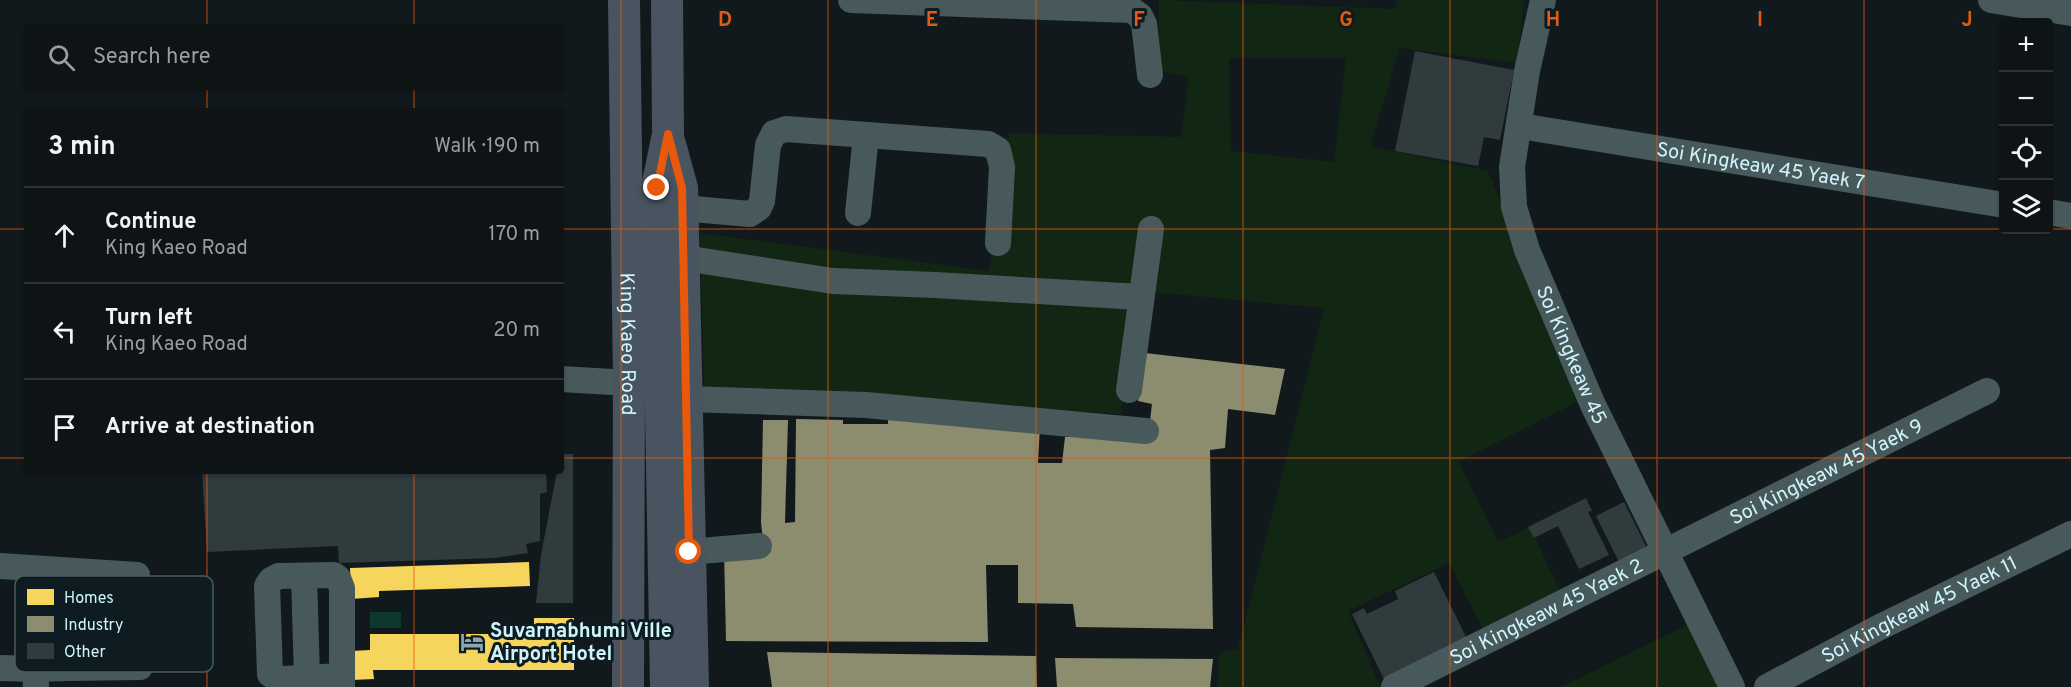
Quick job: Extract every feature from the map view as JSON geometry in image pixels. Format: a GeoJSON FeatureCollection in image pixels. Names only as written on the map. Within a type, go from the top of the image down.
{"type":"FeatureCollection","features":[{"type":"Feature","properties":{"kind":"main road","name":"King Kaeo Road"},"geometry":{"type":"LineString","coordinates":[[624,0],[629,383],[628,687]]}},
{"type":"Feature","properties":{"kind":"main road","name":"King Kaeo Road"},"geometry":{"type":"LineString","coordinates":[[666,687],[657,188],[668,134],[667,0]]}},
{"type":"Feature","properties":{"kind":"main road","name":"King Kaeo Road"},"geometry":{"type":"LineString","coordinates":[[668,134],[682,188],[693,687]]}},
{"type":"Feature","properties":{"kind":"street"},"geometry":{"type":"LineString","coordinates":[[851,0],[1132,10],[1140,16],[1144,24],[1150,75]]}},
{"type":"Feature","properties":{"kind":"street","name":"Soi Kingkeaw 45"},"geometry":{"type":"LineString","coordinates":[[1543,0],[1527,71],[1512,167],[1514,207],[1527,250],[1593,405],[1732,687]]}},
{"type":"Feature","properties":{"kind":"street"},"geometry":{"type":"LineString","coordinates":[[1991,0],[2071,13]]}},
{"type":"Feature","properties":{"kind":"street","name":"Soi Kingkeaw 45 Yaek 7"},"geometry":{"type":"LineString","coordinates":[[1520,126],[1999,204]]}},
{"type":"Feature","properties":{"kind":"street"},"geometry":{"type":"LineString","coordinates":[[682,208],[750,214],[759,208],[762,201],[768,145],[774,133],[786,129],[988,144],[998,150],[1002,167],[998,243]]}},
{"type":"Feature","properties":{"kind":"street"},"geometry":{"type":"LineString","coordinates":[[858,213],[866,135]]}},
{"type":"Feature","properties":{"kind":"street"},"geometry":{"type":"LineString","coordinates":[[2053,213],[2071,216]]}},
{"type":"Feature","properties":{"kind":"street"},"geometry":{"type":"LineString","coordinates":[[1129,390],[1151,229]]}},
{"type":"Feature","properties":{"kind":"street"},"geometry":{"type":"LineString","coordinates":[[684,258],[833,281],[946,285],[1140,297]]}},
{"type":"Feature","properties":{"kind":"street"},"geometry":{"type":"LineString","coordinates":[[564,378],[629,383]]}},
{"type":"Feature","properties":{"kind":"street","name":"Soi Kingkeaw 45 Yaek 9"},"geometry":{"type":"LineString","coordinates":[[1664,551],[1987,390]]}},
{"type":"Feature","properties":{"kind":"street"},"geometry":{"type":"LineString","coordinates":[[687,399],[866,405],[1146,431]]}},
{"type":"Feature","properties":{"kind":"street","name":"Soi Kingkeaw 45 Yaek 11"},"geometry":{"type":"LineString","coordinates":[[1767,687],[1878,628],[2071,534]]}},
{"type":"Feature","properties":{"kind":"street"},"geometry":{"type":"LineString","coordinates":[[689,552],[759,546]]}},
{"type":"Feature","properties":{"kind":"street","name":"Soi Kingkeaw 45 Yaek 2"},"geometry":{"type":"LineString","coordinates":[[1395,687],[1664,551]]}},
{"type":"Feature","properties":{"kind":"street"},"geometry":{"type":"LineString","coordinates":[[0,566],[138,576]]}},
{"type":"Feature","properties":{"kind":"street"},"geometry":{"type":"LineString","coordinates":[[334,575],[338,578],[342,588],[342,681],[307,678],[276,678],[270,674],[267,586],[271,580],[279,576],[334,575]]}},
{"type":"Feature","properties":{"kind":"street"},"geometry":{"type":"LineString","coordinates":[[304,576],[307,678]]}},
{"type":"Feature","properties":{"kind":"street"},"geometry":{"type":"LineString","coordinates":[[0,668],[36,678],[55,672]]}},
{"type":"Feature","properties":{"kind":"shaded area"},"geometry":{"type":"Polygon","coordinates":[[[1159,0],[1394,9],[1397,0],[1524,0],[1518,63],[1400,48],[1370,146],[1488,171],[1583,399],[1458,462],[1498,542],[1530,527],[1564,600],[1486,635],[1449,563],[1348,611],[1377,680],[1383,687],[1217,687],[1220,652],[1238,649],[1324,308],[1153,292],[1141,284],[1121,414],[704,387],[700,233],[989,271],[1009,133],[1181,137],[1189,77],[1158,71],[1159,0]],[[1229,58],[1231,151],[1334,162],[1346,58],[1229,58]]]}},
{"type":"Feature","properties":{"kind":"shaded area"},"geometry":{"type":"Polygon","coordinates":[[[370,612],[401,612],[401,628],[370,628],[370,612]]]}},
{"type":"Feature","properties":{"kind":"shaded area"},"geometry":{"type":"Polygon","coordinates":[[[1693,622],[1724,687],[1561,687],[1693,622]]]}},
{"type":"Feature","properties":{"kind":"building: Homes","name":"Suvarnabhumi Ville Airport Hotel"},"geometry":{"type":"Polygon","coordinates":[[[529,562],[530,586],[379,591],[379,597],[351,599],[350,568],[529,562]]]}},
{"type":"Feature","properties":{"kind":"building: Homes","name":"Suvarnabhumi Ville Airport Hotel"},"geometry":{"type":"Polygon","coordinates":[[[534,618],[574,618],[574,670],[373,670],[374,679],[352,680],[351,651],[370,650],[370,634],[534,634],[534,618]]]}},
{"type":"Feature","properties":{"kind":"building: Industry"},"geometry":{"type":"Polygon","coordinates":[[[1145,353],[1285,369],[1275,415],[1228,409],[1225,448],[1210,450],[1213,629],[1076,627],[1073,604],[1018,603],[1018,565],[986,565],[988,642],[726,641],[724,551],[764,550],[761,522],[763,420],[788,420],[785,523],[795,522],[796,419],[843,420],[843,424],[888,424],[888,418],[1040,425],[1038,463],[1062,463],[1065,437],[1148,437],[1152,404],[1138,401],[1145,353]]]}},
{"type":"Feature","properties":{"kind":"building: Industry"},"geometry":{"type":"Polygon","coordinates":[[[767,652],[1036,656],[1037,687],[772,687],[767,652]]]}},
{"type":"Feature","properties":{"kind":"building: Industry"},"geometry":{"type":"Polygon","coordinates":[[[1055,658],[1213,659],[1210,687],[1057,687],[1055,658]]]}},
{"type":"Feature","properties":{"kind":"building: Other"},"geometry":{"type":"Polygon","coordinates":[[[1415,51],[1514,70],[1500,140],[1484,137],[1478,166],[1395,151],[1415,51]]]}},
{"type":"Feature","properties":{"kind":"building: Other"},"geometry":{"type":"Polygon","coordinates":[[[564,454],[573,454],[573,603],[536,603],[541,555],[556,474],[564,474],[564,454]]]}},
{"type":"Feature","properties":{"kind":"building: Other"},"geometry":{"type":"Polygon","coordinates":[[[202,474],[546,474],[547,492],[540,494],[540,541],[526,544],[528,553],[495,558],[339,563],[338,546],[207,552],[202,474]]]}},
{"type":"Feature","properties":{"kind":"building: Other"},"geometry":{"type":"Polygon","coordinates":[[[1586,498],[1592,511],[1588,512],[1609,555],[1579,569],[1558,526],[1534,538],[1528,527],[1586,498]]]}},
{"type":"Feature","properties":{"kind":"building: Other"},"geometry":{"type":"Polygon","coordinates":[[[1624,502],[1647,548],[1619,562],[1596,516],[1624,502]]]}},
{"type":"Feature","properties":{"kind":"building: Other"},"geometry":{"type":"Polygon","coordinates":[[[1434,572],[1467,639],[1384,679],[1352,614],[1364,608],[1367,614],[1398,599],[1395,591],[1434,572]]]}},
{"type":"Feature","properties":{"kind":"building: Other"},"geometry":{"type":"Polygon","coordinates":[[[78,672],[124,672],[124,675],[78,676],[78,672]]]}},
{"type":"Feature","properties":{"kind":"place","name":"Suvarnabhumi Ville Airport Hotel"},"geometry":{"type":"Point","coordinates":[472,642]}},
{"type":"Feature","properties":{"kind":"route"},"geometry":{"type":"LineString","coordinates":[[657,188],[668,134],[682,188],[689,552]]}}]}
